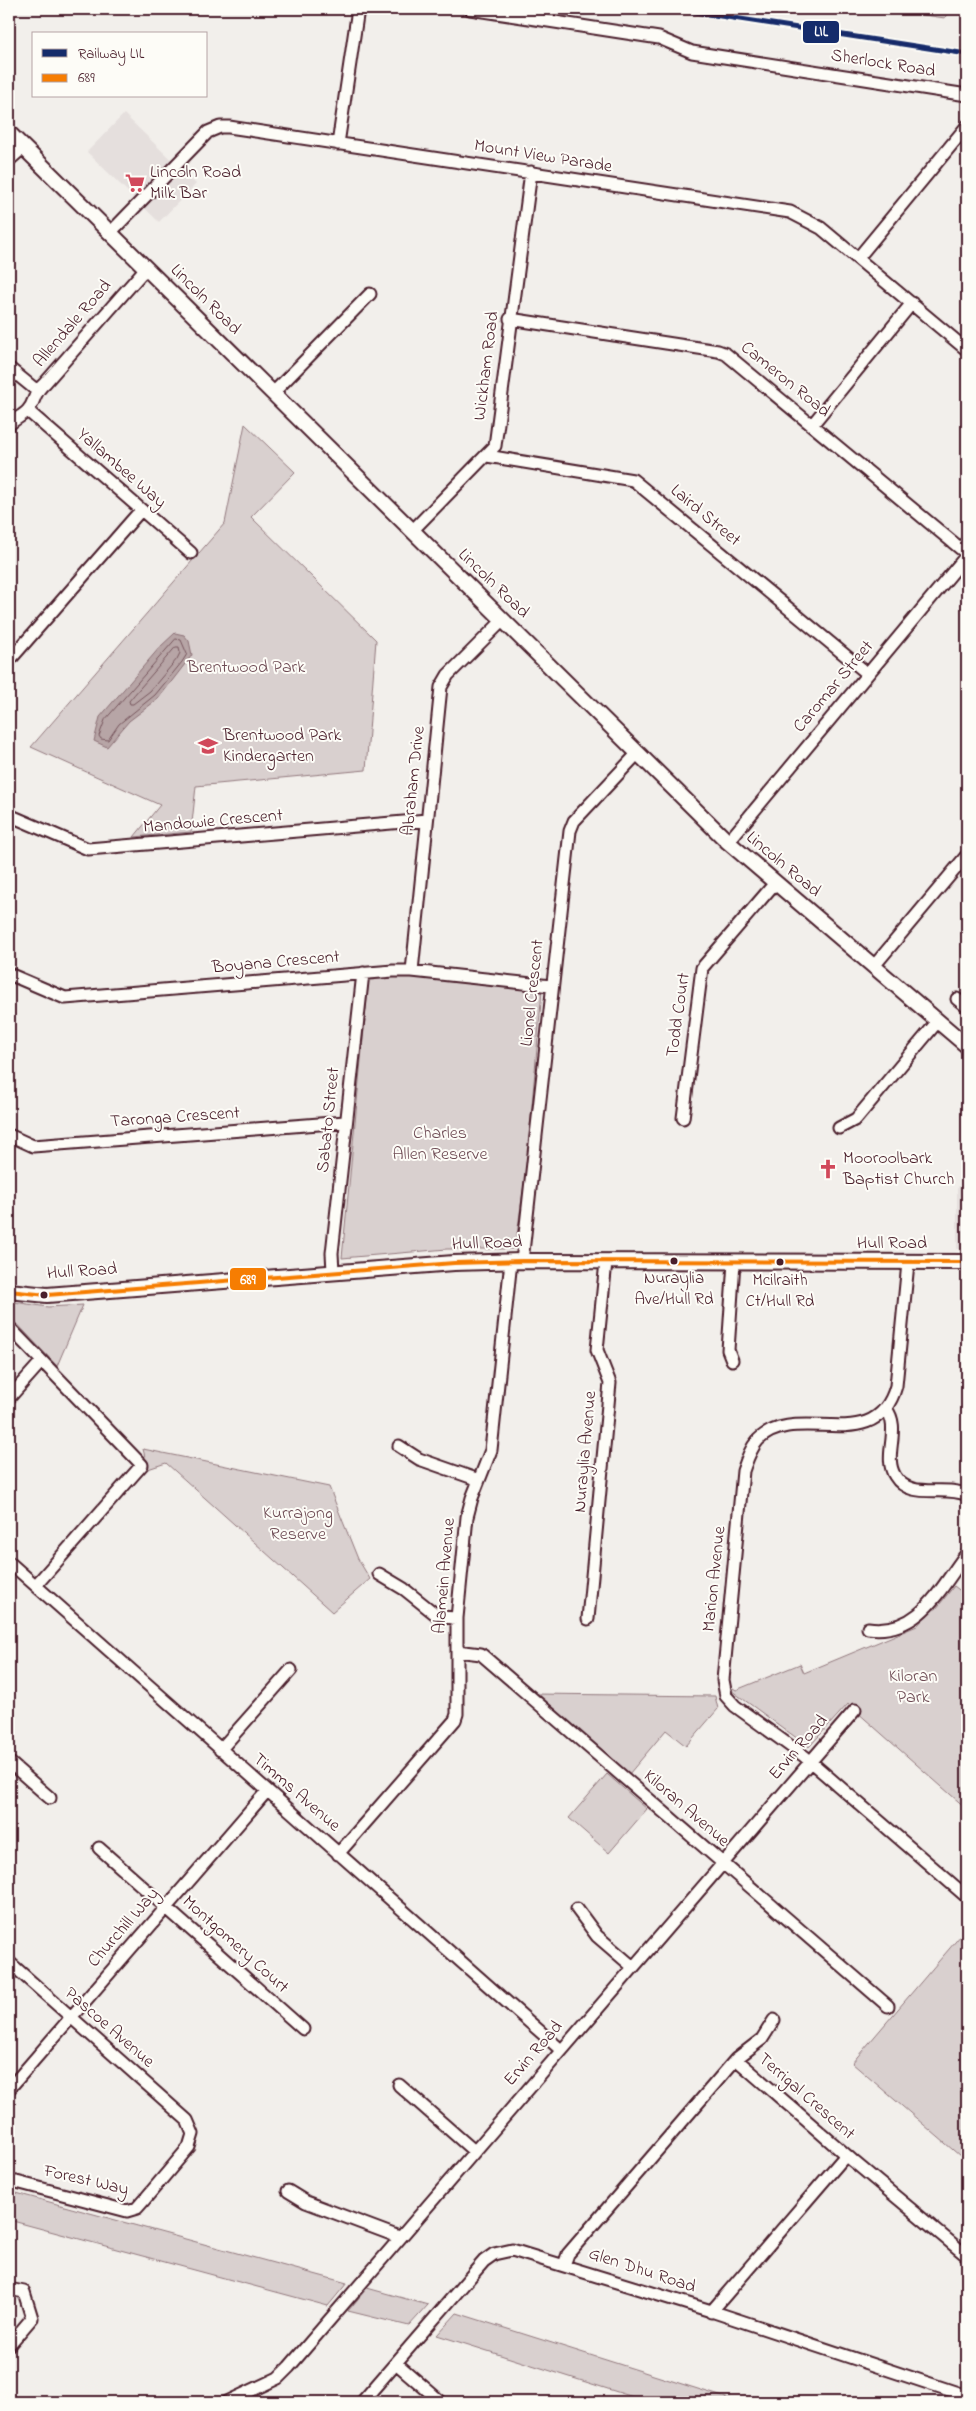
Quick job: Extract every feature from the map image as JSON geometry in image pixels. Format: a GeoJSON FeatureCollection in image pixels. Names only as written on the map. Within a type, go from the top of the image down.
{"type":"FeatureCollection","features":[{"type":"Feature","properties":{"kind":"main road","name":"Lincoln Road"},"geometry":{"type":"LineString","coordinates":[[9,133],[728,842],[967,1046]]}},
{"type":"Feature","properties":{"kind":"main road","name":"Hull Road"},"geometry":{"type":"LineString","coordinates":[[11,1295],[47,1295],[333,1271],[517,1261],[967,1262]]}},
{"type":"Feature","properties":{"kind":"street"},"geometry":{"type":"LineString","coordinates":[[338,144],[358,9]]}},
{"type":"Feature","properties":{"kind":"street","name":"Sherlock Road"},"geometry":{"type":"LineString","coordinates":[[470,9],[659,38],[692,52],[967,95]]}},
{"type":"Feature","properties":{"kind":"street"},"geometry":{"type":"LineString","coordinates":[[858,258],[967,126]]}},
{"type":"Feature","properties":{"kind":"street","name":"Mount View Parade"},"geometry":{"type":"LineString","coordinates":[[110,232],[208,132],[214,129],[229,127],[790,212],[821,228],[967,350]]}},
{"type":"Feature","properties":{"kind":"street"},"geometry":{"type":"LineString","coordinates":[[9,160],[24,147]]}},
{"type":"Feature","properties":{"kind":"street","name":"Wickham Road"},"geometry":{"type":"LineString","coordinates":[[412,531],[488,456],[495,446],[510,319],[531,172]]}},
{"type":"Feature","properties":{"kind":"street","name":"Allendale Road"},"geometry":{"type":"LineString","coordinates":[[9,425],[15,418],[28,410],[36,390],[146,268]]}},
{"type":"Feature","properties":{"kind":"street"},"geometry":{"type":"LineString","coordinates":[[273,393],[370,294]]}},
{"type":"Feature","properties":{"kind":"street"},"geometry":{"type":"LineString","coordinates":[[812,425],[912,304]]}},
{"type":"Feature","properties":{"kind":"street","name":"Cameron Road"},"geometry":{"type":"LineString","coordinates":[[510,319],[718,351],[734,360],[967,555]]}},
{"type":"Feature","properties":{"kind":"street"},"geometry":{"type":"LineString","coordinates":[[9,368],[36,390]]}},
{"type":"Feature","properties":{"kind":"street","name":"Yallambee Way"},"geometry":{"type":"LineString","coordinates":[[28,410],[191,553]]}},
{"type":"Feature","properties":{"kind":"street","name":"Laird Street"},"geometry":{"type":"LineString","coordinates":[[488,456],[633,480],[868,674]]}},
{"type":"Feature","properties":{"kind":"street"},"geometry":{"type":"LineString","coordinates":[[9,661],[141,510]]}},
{"type":"Feature","properties":{"kind":"street","name":"Caromar Street"},"geometry":{"type":"LineString","coordinates":[[728,842],[967,555]]}},
{"type":"Feature","properties":{"kind":"street","name":"Abraham Drive"},"geometry":{"type":"LineString","coordinates":[[412,971],[441,687],[448,675],[504,620]]}},
{"type":"Feature","properties":{"kind":"street","name":"Lionel Crescent"},"geometry":{"type":"LineString","coordinates":[[517,1261],[570,831],[574,820],[637,754]]}},
{"type":"Feature","properties":{"kind":"street","name":"Mandowie Crescent"},"geometry":{"type":"LineString","coordinates":[[9,815],[88,849],[428,820]]}},
{"type":"Feature","properties":{"kind":"street"},"geometry":{"type":"LineString","coordinates":[[874,966],[967,854]]}},
{"type":"Feature","properties":{"kind":"street","name":"Todd Court"},"geometry":{"type":"LineString","coordinates":[[683,1118],[702,968],[775,883]]}},
{"type":"Feature","properties":{"kind":"street","name":"Boyana Crescent"},"geometry":{"type":"LineString","coordinates":[[9,974],[65,998],[363,973],[412,971],[551,986]]}},
{"type":"Feature","properties":{"kind":"street","name":"Sabato Street"},"geometry":{"type":"LineString","coordinates":[[333,1271],[332,1253],[363,973]]}},
{"type":"Feature","properties":{"kind":"street"},"geometry":{"type":"LineString","coordinates":[[958,999],[967,1007]]}},
{"type":"Feature","properties":{"kind":"street"},"geometry":{"type":"LineString","coordinates":[[839,1128],[856,1119],[938,1021]]}},
{"type":"Feature","properties":{"kind":"street","name":"Taronga Crescent"},"geometry":{"type":"LineString","coordinates":[[9,1135],[33,1146],[346,1122]]}},
{"type":"Feature","properties":{"kind":"street","name":"Alamein Avenue"},"geometry":{"type":"LineString","coordinates":[[338,1854],[455,1720],[457,1707],[457,1618],[467,1517],[491,1450],[517,1261]]}},
{"type":"Feature","properties":{"kind":"street","name":"Nuraylia Avenue"},"geometry":{"type":"LineString","coordinates":[[588,1619],[610,1383],[597,1350],[606,1262]]}},
{"type":"Feature","properties":{"kind":"street"},"geometry":{"type":"LineString","coordinates":[[732,1360],[728,1350],[734,1262]]}},
{"type":"Feature","properties":{"kind":"street"},"geometry":{"type":"LineString","coordinates":[[908,1263],[896,1386],[893,1398],[886,1409],[892,1418],[890,1467],[897,1480],[904,1486],[916,1490],[954,1491],[967,1495]]}},
{"type":"Feature","properties":{"kind":"street"},"geometry":{"type":"LineString","coordinates":[[9,1327],[142,1465],[36,1586]]}},
{"type":"Feature","properties":{"kind":"street"},"geometry":{"type":"LineString","coordinates":[[9,1398],[42,1361]]}},
{"type":"Feature","properties":{"kind":"street","name":"Marion Avenue"},"geometry":{"type":"LineString","coordinates":[[886,1409],[870,1420],[855,1426],[792,1426],[777,1429],[759,1439],[754,1445],[743,1471],[723,1680],[726,1696],[736,1706],[810,1762],[967,1897]]}},
{"type":"Feature","properties":{"kind":"street"},"geometry":{"type":"LineString","coordinates":[[398,1446],[419,1459],[479,1480]]}},
{"type":"Feature","properties":{"kind":"street"},"geometry":{"type":"LineString","coordinates":[[868,1628],[894,1627],[914,1619],[967,1552]]}},
{"type":"Feature","properties":{"kind":"street","name":"Timms Avenue"},"geometry":{"type":"LineString","coordinates":[[9,1562],[561,2050]]}},
{"type":"Feature","properties":{"kind":"street"},"geometry":{"type":"LineString","coordinates":[[379,1574],[404,1588],[439,1617],[457,1618]]}},
{"type":"Feature","properties":{"kind":"street","name":"Kiloran Avenue"},"geometry":{"type":"LineString","coordinates":[[457,1651],[481,1654],[888,2006]]}},
{"type":"Feature","properties":{"kind":"street"},"geometry":{"type":"LineString","coordinates":[[220,1750],[291,1670]]}},
{"type":"Feature","properties":{"kind":"street","name":"Ervin Road"},"geometry":{"type":"LineString","coordinates":[[227,2402],[278,2378],[854,1710]]}},
{"type":"Feature","properties":{"kind":"street"},"geometry":{"type":"LineString","coordinates":[[9,1762],[50,1798]]}},
{"type":"Feature","properties":{"kind":"street","name":"Churchill Way"},"geometry":{"type":"LineString","coordinates":[[9,2089],[266,1791]]}},
{"type":"Feature","properties":{"kind":"street","name":"Montgomery Court"},"geometry":{"type":"LineString","coordinates":[[99,1848],[303,2029]]}},
{"type":"Feature","properties":{"kind":"street"},"geometry":{"type":"LineString","coordinates":[[577,1909],[597,1936],[633,1967]]}},
{"type":"Feature","properties":{"kind":"street","name":"Pascoe Avenue"},"geometry":{"type":"LineString","coordinates":[[9,1962],[187,2120]]}},
{"type":"Feature","properties":{"kind":"street"},"geometry":{"type":"LineString","coordinates":[[736,2059],[762,2039],[774,2020]]}},
{"type":"Feature","properties":{"kind":"street","name":"Terrigal Crescent"},"geometry":{"type":"LineString","coordinates":[[564,2265],[568,2254],[736,2059],[846,2155],[967,2256]]}},
{"type":"Feature","properties":{"kind":"street"},"geometry":{"type":"LineString","coordinates":[[399,2085],[474,2151]]}},
{"type":"Feature","properties":{"kind":"street","name":"Forest Way"},"geometry":{"type":"LineString","coordinates":[[9,2180],[116,2209],[127,2211],[137,2208],[190,2146],[193,2134],[187,2120]]}},
{"type":"Feature","properties":{"kind":"street"},"geometry":{"type":"LineString","coordinates":[[711,2312],[846,2155]]}},
{"type":"Feature","properties":{"kind":"street"},"geometry":{"type":"LineString","coordinates":[[288,2191],[306,2202],[399,2238]]}},
{"type":"Feature","properties":{"kind":"street","name":"Glen Dhu Road"},"geometry":{"type":"LineString","coordinates":[[362,2402],[484,2261],[494,2254],[506,2250],[519,2251],[564,2265],[967,2396]]}},
{"type":"Feature","properties":{"kind":"street"},"geometry":{"type":"LineString","coordinates":[[9,2289],[24,2292],[32,2318],[9,2345]]}},
{"type":"Feature","properties":{"kind":"street"},"geometry":{"type":"LineString","coordinates":[[396,2363],[441,2402]]}},
{"type":"Feature","properties":{"kind":"shaded area"},"geometry":{"type":"Polygon","coordinates":[[[124,114],[196,184],[159,222],[87,152],[124,114]]]}},
{"type":"Feature","properties":{"kind":"shaded area"},"geometry":{"type":"Polygon","coordinates":[[[967,1172],[967,1249],[957,1249],[957,1189],[967,1172]]]}},
{"type":"Feature","properties":{"kind":"green space"},"geometry":{"type":"Polygon","coordinates":[[[910,9],[949,9],[945,18],[910,13],[910,9]]]}},
{"type":"Feature","properties":{"kind":"green space","name":"Brentwood Park"},"geometry":{"type":"Polygon","coordinates":[[[245,424],[295,472],[251,517],[376,640],[366,770],[196,786],[191,832],[134,837],[160,805],[31,747],[225,523],[245,424]]]}},
{"type":"Feature","properties":{"kind":"green space","name":"Charles Allen Reserve"},"geometry":{"type":"Polygon","coordinates":[[[414,976],[542,991],[527,1162],[515,1249],[447,1249],[342,1258],[369,977],[414,976]]]}},
{"type":"Feature","properties":{"kind":"green space"},"geometry":{"type":"Polygon","coordinates":[[[14,1302],[48,1307],[83,1305],[57,1366],[9,1315],[9,1306],[14,1302]]]}},
{"type":"Feature","properties":{"kind":"green space","name":"Kurrajong Reserve"},"geometry":{"type":"Polygon","coordinates":[[[143,1449],[329,1487],[358,1559],[370,1579],[332,1612],[166,1463],[148,1469],[143,1449]]]}},
{"type":"Feature","properties":{"kind":"green space","name":"Kiloran Park"},"geometry":{"type":"Polygon","coordinates":[[[954,1586],[967,1596],[967,1809],[848,1704],[809,1747],[732,1691],[733,1688],[736,1690],[800,1664],[804,1673],[917,1626],[932,1609],[936,1609],[954,1586]]]}},
{"type":"Feature","properties":{"kind":"green space"},"geometry":{"type":"Polygon","coordinates":[[[534,1694],[715,1696],[718,1709],[686,1746],[666,1730],[629,1774],[534,1694]]]}},
{"type":"Feature","properties":{"kind":"green space"},"geometry":{"type":"Polygon","coordinates":[[[607,1774],[647,1809],[609,1853],[569,1818],[607,1774]]]}},
{"type":"Feature","properties":{"kind":"green space"},"geometry":{"type":"Polygon","coordinates":[[[967,1928],[967,2162],[852,2063],[967,1928]]]}},
{"type":"Feature","properties":{"kind":"green space"},"geometry":{"type":"Polygon","coordinates":[[[9,2191],[347,2283],[328,2306],[9,2220],[9,2191]]]}},
{"type":"Feature","properties":{"kind":"green space"},"geometry":{"type":"Polygon","coordinates":[[[367,2288],[428,2305],[409,2326],[348,2311],[367,2288]]]}},
{"type":"Feature","properties":{"kind":"green space"},"geometry":{"type":"Polygon","coordinates":[[[457,2313],[739,2402],[649,2402],[437,2335],[457,2313]]]}},
{"type":"Feature","properties":{"kind":"water"},"geometry":{"type":"Polygon","coordinates":[[[175,633],[184,635],[189,641],[192,655],[158,699],[129,721],[107,747],[94,741],[100,717],[160,647],[175,633]]]}},
{"type":"Feature","properties":{"kind":"rail line","name":"LIL"},"geometry":{"type":"LineString","coordinates":[[675,9],[967,54]]}},
{"type":"Feature","properties":{"kind":"transit line","name":"689"},"geometry":{"type":"LineString","coordinates":[[9,1291],[47,1295],[454,1263],[522,1261],[967,1262]]}},
{"type":"Feature","properties":{"kind":"place","name":"Lincoln Road Milk Bar"},"geometry":{"type":"Point","coordinates":[135,183]}},
{"type":"Feature","properties":{"kind":"place","name":"Brentwood Park Kindergarten"},"geometry":{"type":"Point","coordinates":[208,746]}},
{"type":"Feature","properties":{"kind":"place","name":"Mooroolbark Baptist Church"},"geometry":{"type":"Point","coordinates":[828,1169]}},
{"type":"Feature","properties":{"kind":"place","name":"Nuraylia Ave/Hull Rd"},"geometry":{"type":"Point","coordinates":[674,1261]}},
{"type":"Feature","properties":{"kind":"place","name":"Mcilraith Ct/Hull Rd"},"geometry":{"type":"Point","coordinates":[780,1262]}}]}
